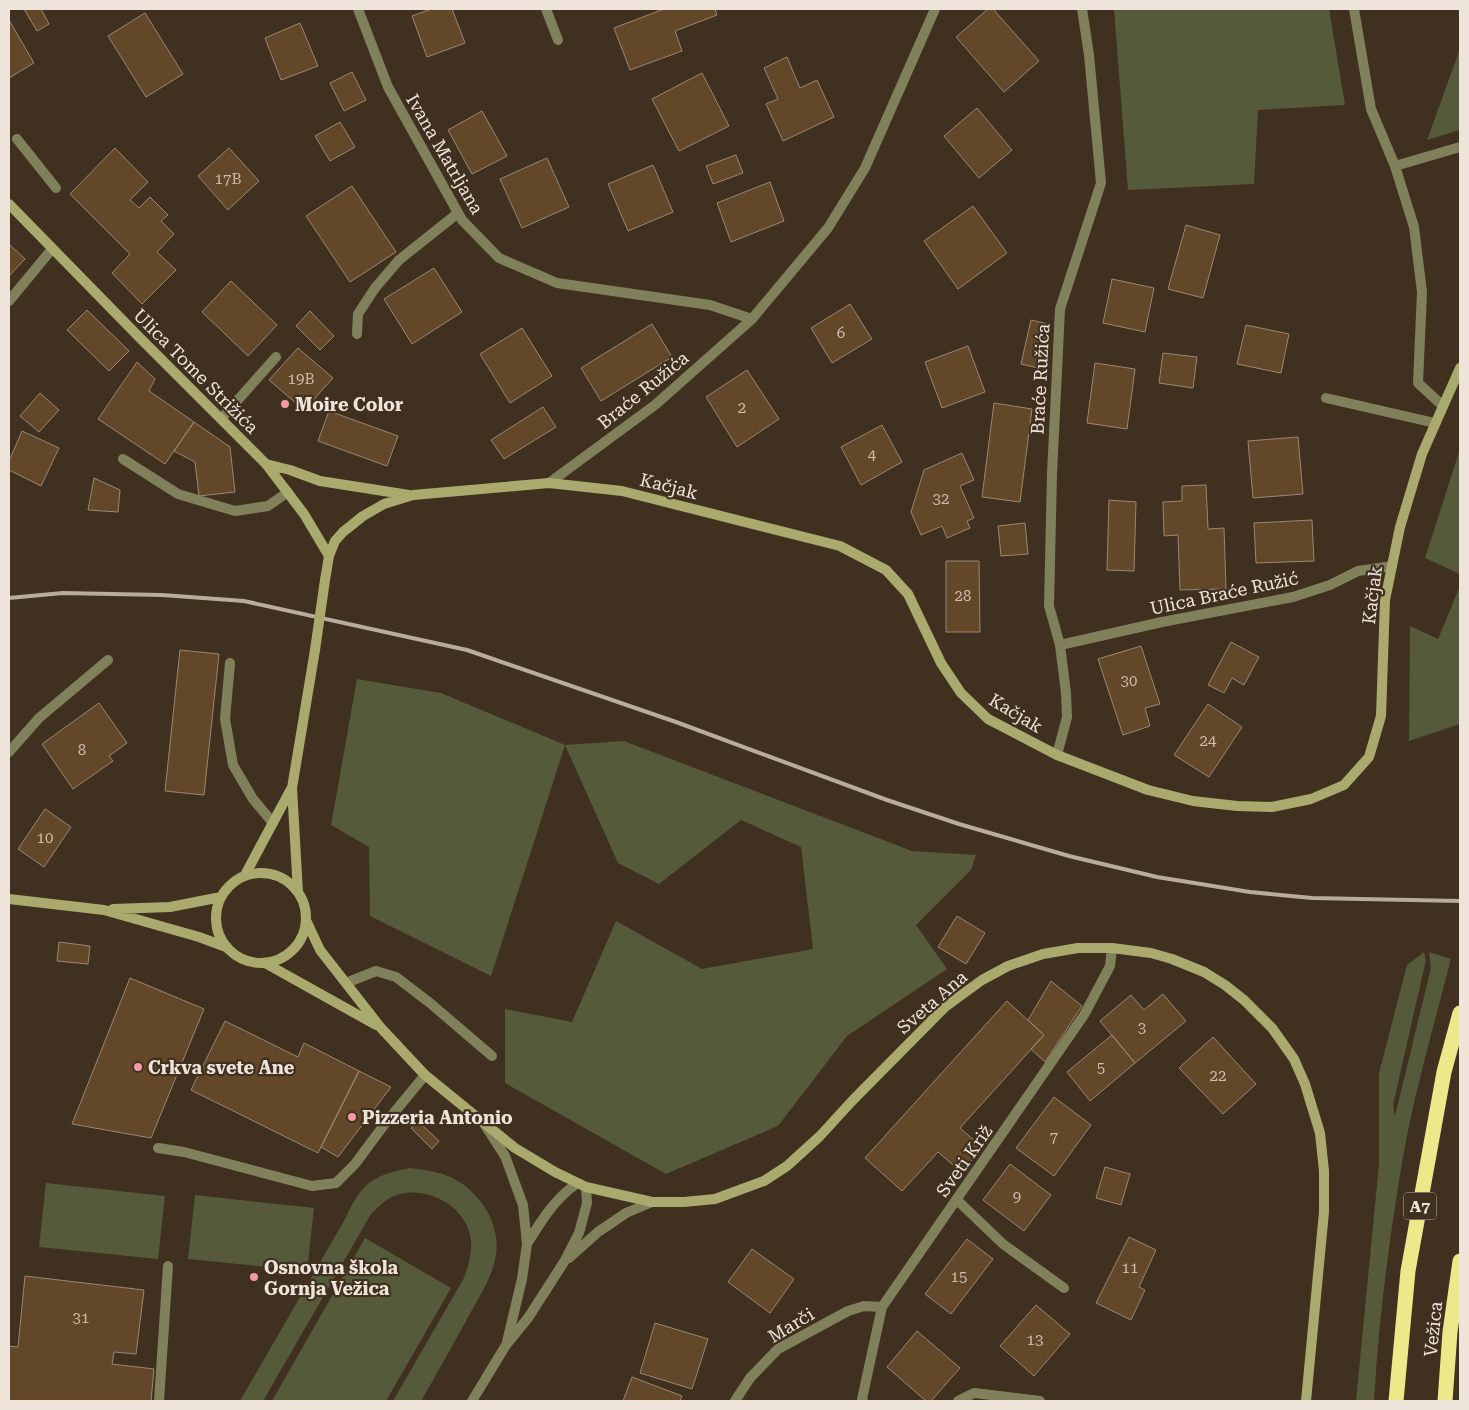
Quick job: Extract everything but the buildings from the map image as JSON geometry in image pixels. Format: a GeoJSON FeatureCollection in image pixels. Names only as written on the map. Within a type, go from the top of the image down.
{"type":"FeatureCollection","features":[{"type":"Feature","properties":{"kind":"highway","name":"A7"},"geometry":{"type":"LineString","coordinates":[[1396,1401],[1408,1271],[1444,1072],[1460,1013]]}},
{"type":"Feature","properties":{"kind":"highway","name":"Vežica"},"geometry":{"type":"LineString","coordinates":[[1445,1401],[1450,1332],[1460,1261]]}},
{"type":"Feature","properties":{"kind":"main road","name":"Ulica Tome Strižića"},"geometry":{"type":"LineString","coordinates":[[9,204],[266,464],[318,535],[329,556]]}},
{"type":"Feature","properties":{"kind":"main road","name":"Kačjak"},"geometry":{"type":"LineString","coordinates":[[329,556],[336,541],[343,532],[363,516],[384,504],[413,496],[548,483],[622,491],[840,546],[886,570],[908,594],[941,663],[961,693],[988,719],[1057,755],[1148,790],[1192,800],[1237,806],[1272,806],[1311,799],[1344,785],[1369,756],[1381,716],[1385,600],[1400,527],[1422,454],[1460,368]]}},
{"type":"Feature","properties":{"kind":"main road"},"geometry":{"type":"LineString","coordinates":[[266,464],[320,481],[413,496]]}},
{"type":"Feature","properties":{"kind":"main road"},"geometry":{"type":"LineString","coordinates":[[298,892],[292,788],[329,556]]}},
{"type":"Feature","properties":{"kind":"main road"},"geometry":{"type":"LineString","coordinates":[[246,875],[292,788]]}},
{"type":"Feature","properties":{"kind":"main road"},"geometry":{"type":"LineString","coordinates":[[260,872],[274,874],[288,881],[298,892],[304,905],[306,920],[304,933],[298,944],[289,954],[278,960],[265,963],[251,962],[238,957],[226,947],[218,935],[215,920],[217,906],[221,897],[233,882],[246,875],[260,872]]}},
{"type":"Feature","properties":{"kind":"main road"},"geometry":{"type":"LineString","coordinates":[[104,910],[170,907],[221,897]]}},
{"type":"Feature","properties":{"kind":"main road"},"geometry":{"type":"LineString","coordinates":[[9,899],[104,910],[200,937],[226,947]]}},
{"type":"Feature","properties":{"kind":"main road"},"geometry":{"type":"LineString","coordinates":[[306,920],[320,950],[381,1028]]}},
{"type":"Feature","properties":{"kind":"main road","name":"Sveta Ana"},"geometry":{"type":"LineString","coordinates":[[381,1028],[425,1076],[515,1148],[581,1185],[652,1202],[684,1202],[715,1199],[764,1181],[786,1166],[820,1136],[852,1101],[945,1008],[982,980],[1008,966],[1043,954],[1078,948],[1112,948],[1152,953],[1172,959],[1204,972],[1225,985],[1244,1000],[1272,1028],[1294,1060],[1305,1084],[1320,1132],[1324,1171],[1324,1212],[1306,1401]]}},
{"type":"Feature","properties":{"kind":"main road"},"geometry":{"type":"LineString","coordinates":[[265,963],[381,1028]]}},
{"type":"Feature","properties":{"kind":"street","name":"Ivana Matrljana"},"geometry":{"type":"LineString","coordinates":[[358,9],[388,87],[458,213],[462,220],[499,258],[557,283],[710,305],[752,319]]}},
{"type":"Feature","properties":{"kind":"street"},"geometry":{"type":"LineString","coordinates":[[546,9],[558,40]]}},
{"type":"Feature","properties":{"kind":"street","name":"Braće Ružića"},"geometry":{"type":"LineString","coordinates":[[548,483],[655,405],[752,319],[828,228],[864,168],[935,9]]}},
{"type":"Feature","properties":{"kind":"street","name":"Braće Ružića"},"geometry":{"type":"LineString","coordinates":[[1057,755],[1067,717],[1060,645],[1050,606],[1052,474],[1060,309],[1101,183],[1089,55],[1082,9]]}},
{"type":"Feature","properties":{"kind":"street"},"geometry":{"type":"LineString","coordinates":[[1354,9],[1371,109],[1395,166],[1414,228],[1422,292],[1418,383],[1443,406]]}},
{"type":"Feature","properties":{"kind":"street"},"geometry":{"type":"LineString","coordinates":[[17,138],[56,188]]}},
{"type":"Feature","properties":{"kind":"street"},"geometry":{"type":"LineString","coordinates":[[1395,166],[1460,147]]}},
{"type":"Feature","properties":{"kind":"street"},"geometry":{"type":"LineString","coordinates":[[357,334],[358,314],[374,288],[399,260],[458,213]]}},
{"type":"Feature","properties":{"kind":"street"},"geometry":{"type":"LineString","coordinates":[[9,301],[52,249]]}},
{"type":"Feature","properties":{"kind":"street"},"geometry":{"type":"LineString","coordinates":[[222,419],[276,357]]}},
{"type":"Feature","properties":{"kind":"street"},"geometry":{"type":"LineString","coordinates":[[1326,398],[1435,423]]}},
{"type":"Feature","properties":{"kind":"street"},"geometry":{"type":"LineString","coordinates":[[123,459],[178,494],[235,511],[268,506],[288,492]]}},
{"type":"Feature","properties":{"kind":"street","name":"Ulica Braće Ružić"},"geometry":{"type":"LineString","coordinates":[[1060,645],[1162,622],[1294,596],[1330,585],[1358,571],[1392,566]]}},
{"type":"Feature","properties":{"kind":"street"},"geometry":{"type":"LineString","coordinates":[[9,752],[39,718],[108,660]]}},
{"type":"Feature","properties":{"kind":"street"},"geometry":{"type":"LineString","coordinates":[[230,663],[225,719],[233,765],[253,799],[273,823]]}},
{"type":"Feature","properties":{"kind":"street","name":"Sveti Križ"},"geometry":{"type":"LineString","coordinates":[[862,1401],[882,1307],[1084,1014],[1110,966],[1112,948]]}},
{"type":"Feature","properties":{"kind":"street"},"geometry":{"type":"LineString","coordinates":[[346,983],[376,971],[396,977],[430,1003],[492,1056]]}},
{"type":"Feature","properties":{"kind":"street"},"geometry":{"type":"LineString","coordinates":[[158,1148],[184,1152],[312,1186],[336,1183],[355,1164],[384,1125],[425,1076]]}},
{"type":"Feature","properties":{"kind":"street"},"geometry":{"type":"LineString","coordinates":[[484,1124],[505,1156],[523,1205],[527,1244],[522,1279],[506,1345]]}},
{"type":"Feature","properties":{"kind":"street"},"geometry":{"type":"LineString","coordinates":[[472,1401],[506,1345],[528,1318],[564,1262],[578,1233],[587,1203],[581,1185],[564,1192],[544,1215],[527,1244]]}},
{"type":"Feature","properties":{"kind":"street"},"geometry":{"type":"LineString","coordinates":[[957,1200],[1003,1244],[1064,1288]]}},
{"type":"Feature","properties":{"kind":"street"},"geometry":{"type":"LineString","coordinates":[[564,1262],[612,1222],[626,1213],[652,1202]]}},
{"type":"Feature","properties":{"kind":"street"},"geometry":{"type":"LineString","coordinates":[[159,1401],[168,1266]]}},
{"type":"Feature","properties":{"kind":"street","name":"Marči"},"geometry":{"type":"LineString","coordinates":[[736,1401],[750,1378],[778,1349],[848,1310],[864,1306],[882,1307]]}},
{"type":"Feature","properties":{"kind":"street"},"geometry":{"type":"LineString","coordinates":[[958,1401],[974,1393],[1040,1401]]}},
{"type":"Feature","properties":{"kind":"green space"},"geometry":{"type":"Polygon","coordinates":[[[1114,9],[1329,9],[1345,105],[1258,110],[1254,184],[1128,190],[1114,9]]]}},
{"type":"Feature","properties":{"kind":"green space"},"geometry":{"type":"Polygon","coordinates":[[[1460,49],[1460,130],[1427,140],[1460,49]]]}},
{"type":"Feature","properties":{"kind":"green space"},"geometry":{"type":"Polygon","coordinates":[[[1460,449],[1460,574],[1425,558],[1460,449]]]}},
{"type":"Feature","properties":{"kind":"green space"},"geometry":{"type":"Polygon","coordinates":[[[1460,586],[1460,724],[1409,741],[1410,626],[1438,639],[1460,586]]]}},
{"type":"Feature","properties":{"kind":"green space"},"geometry":{"type":"Polygon","coordinates":[[[357,679],[441,693],[565,745],[491,976],[370,916],[369,847],[331,825],[357,679]]]}},
{"type":"Feature","properties":{"kind":"green space"},"geometry":{"type":"Polygon","coordinates":[[[624,741],[912,851],[976,855],[971,870],[916,925],[947,969],[847,1036],[778,1126],[666,1174],[505,1083],[505,1009],[572,1022],[616,921],[702,969],[813,949],[801,847],[741,820],[659,884],[618,863],[565,745],[624,741]]]}},
{"type":"Feature","properties":{"kind":"green space"},"geometry":{"type":"Polygon","coordinates":[[[1424,952],[1426,960],[1393,1105],[1395,1116],[1431,968],[1429,952],[1451,959],[1405,1146],[1386,1274],[1374,1401],[1356,1401],[1379,1164],[1379,1073],[1407,965],[1424,952]]]}},
{"type":"Feature","properties":{"kind":"green space"},"geometry":{"type":"Polygon","coordinates":[[[410,1168],[432,1171],[450,1177],[473,1193],[488,1213],[494,1226],[497,1248],[488,1281],[421,1401],[393,1401],[464,1278],[470,1259],[471,1239],[467,1226],[452,1207],[442,1200],[431,1196],[407,1193],[395,1195],[385,1201],[371,1214],[263,1401],[240,1401],[357,1197],[369,1183],[377,1178],[410,1168]]]}},
{"type":"Feature","properties":{"kind":"green space"},"geometry":{"type":"Polygon","coordinates":[[[46,1183],[165,1196],[158,1259],[39,1247],[46,1183]]]}},
{"type":"Feature","properties":{"kind":"green space"},"geometry":{"type":"Polygon","coordinates":[[[195,1195],[314,1208],[307,1271],[188,1259],[195,1195]]]}},
{"type":"Feature","properties":{"kind":"green space"},"geometry":{"type":"Polygon","coordinates":[[[365,1238],[451,1288],[386,1401],[272,1401],[365,1238]]]}},
{"type":"Feature","properties":{"kind":"railway"},"geometry":{"type":"LineString","coordinates":[[9,598],[63,593],[162,595],[244,601],[467,650],[676,722],[887,800],[959,824],[1069,856],[1157,877],[1250,892],[1312,898],[1460,901]]}},
{"type":"Feature","properties":{"kind":"place","name":"Moire Color"},"geometry":{"type":"Point","coordinates":[285,404]}},
{"type":"Feature","properties":{"kind":"place","name":"Crkva svete Ane"},"geometry":{"type":"Point","coordinates":[138,1067]}},
{"type":"Feature","properties":{"kind":"place","name":"Pizzeria Antonio"},"geometry":{"type":"Point","coordinates":[352,1117]}},
{"type":"Feature","properties":{"kind":"place","name":"Osnovna škola Gornja Vežica"},"geometry":{"type":"Point","coordinates":[254,1277]}}]}
